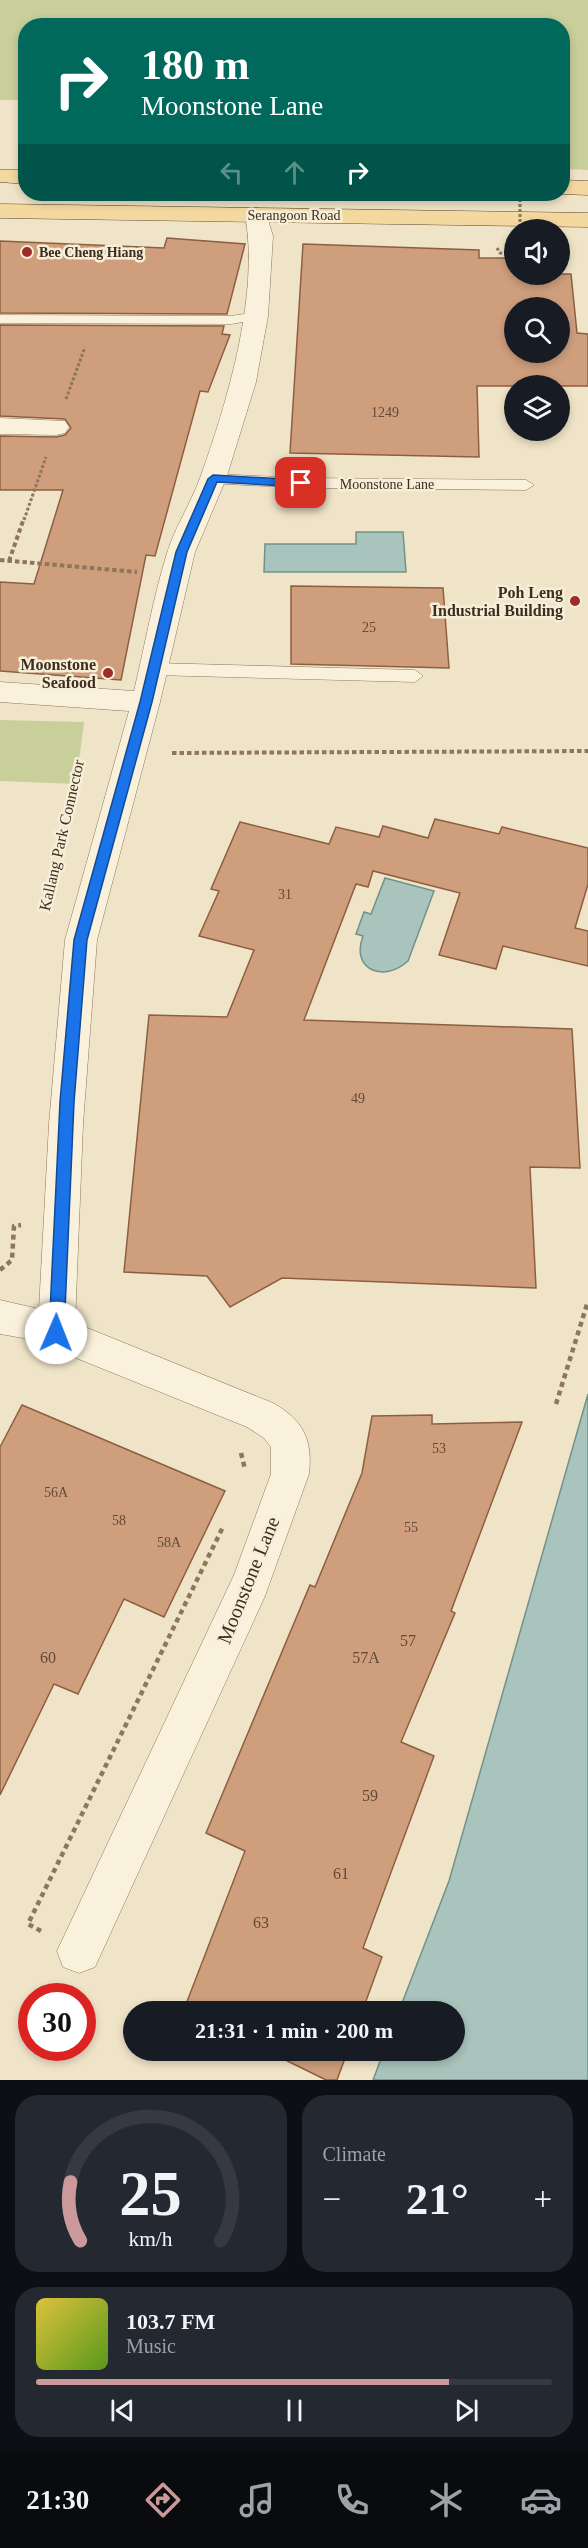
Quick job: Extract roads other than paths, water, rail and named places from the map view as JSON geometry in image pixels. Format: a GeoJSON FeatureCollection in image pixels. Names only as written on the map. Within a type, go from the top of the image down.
{"type":"FeatureCollection","features":[{"type":"Feature","properties":{"kind":"main road"},"geometry":{"type":"LineString","coordinates":[[570,187],[588,188]]}},
{"type":"Feature","properties":{"kind":"main road","name":"Serangoon Road"},"geometry":{"type":"LineString","coordinates":[[0,211],[588,220]]}},
{"type":"Feature","properties":{"kind":"street"},"geometry":{"type":"LineString","coordinates":[[56,1333],[67,1102],[81,940],[146,702],[182,552],[213,479],[243,382],[256,316],[261,236],[257,215]]}},
{"type":"Feature","properties":{"kind":"street"},"geometry":{"type":"LineString","coordinates":[[0,426],[56,427]]}},
{"type":"Feature","properties":{"kind":"street"},"geometry":{"type":"LineString","coordinates":[[0,692],[146,702]]}},
{"type":"Feature","properties":{"kind":"street","name":"Moonstone Lane"},"geometry":{"type":"LineString","coordinates":[[0,1317],[31,1323],[260,1415],[277,1425],[288,1438],[292,1455],[290,1474],[251,1582],[79,1951]]}},
{"type":"Feature","properties":{"kind":"lane"},"geometry":{"type":"LineString","coordinates":[[0,319],[231,320],[256,316]]}},
{"type":"Feature","properties":{"kind":"lane","name":"Moonstone Lane"},"geometry":{"type":"LineString","coordinates":[[213,479],[301,483],[526,485]]}},
{"type":"Feature","properties":{"kind":"lane"},"geometry":{"type":"LineString","coordinates":[[154,669],[415,676]]}},
{"type":"Feature","properties":{"kind":"water"},"geometry":{"type":"Polygon","coordinates":[[[356,532],[403,532],[406,572],[264,572],[265,544],[356,544],[356,532]]]}},
{"type":"Feature","properties":{"kind":"water"},"geometry":{"type":"Polygon","coordinates":[[[385,878],[434,891],[408,961],[399,968],[380,972],[365,965],[360,948],[363,936],[356,934],[364,912],[371,914],[385,878]]]}},
{"type":"Feature","properties":{"kind":"water"},"geometry":{"type":"Polygon","coordinates":[[[588,1394],[588,2080],[373,2080],[380,2061],[465,2061],[465,2001],[403,2001],[449,1881],[588,1394]]]}},
{"type":"Feature","properties":{"kind":"place","name":"Bee Cheng Hiang"},"geometry":{"type":"Point","coordinates":[27,252]}},
{"type":"Feature","properties":{"kind":"place","name":"Poh Leng Industrial Building"},"geometry":{"type":"Point","coordinates":[575,601]}},
{"type":"Feature","properties":{"kind":"place","name":"Moonstone Seafood"},"geometry":{"type":"Point","coordinates":[108,673]}}]}
